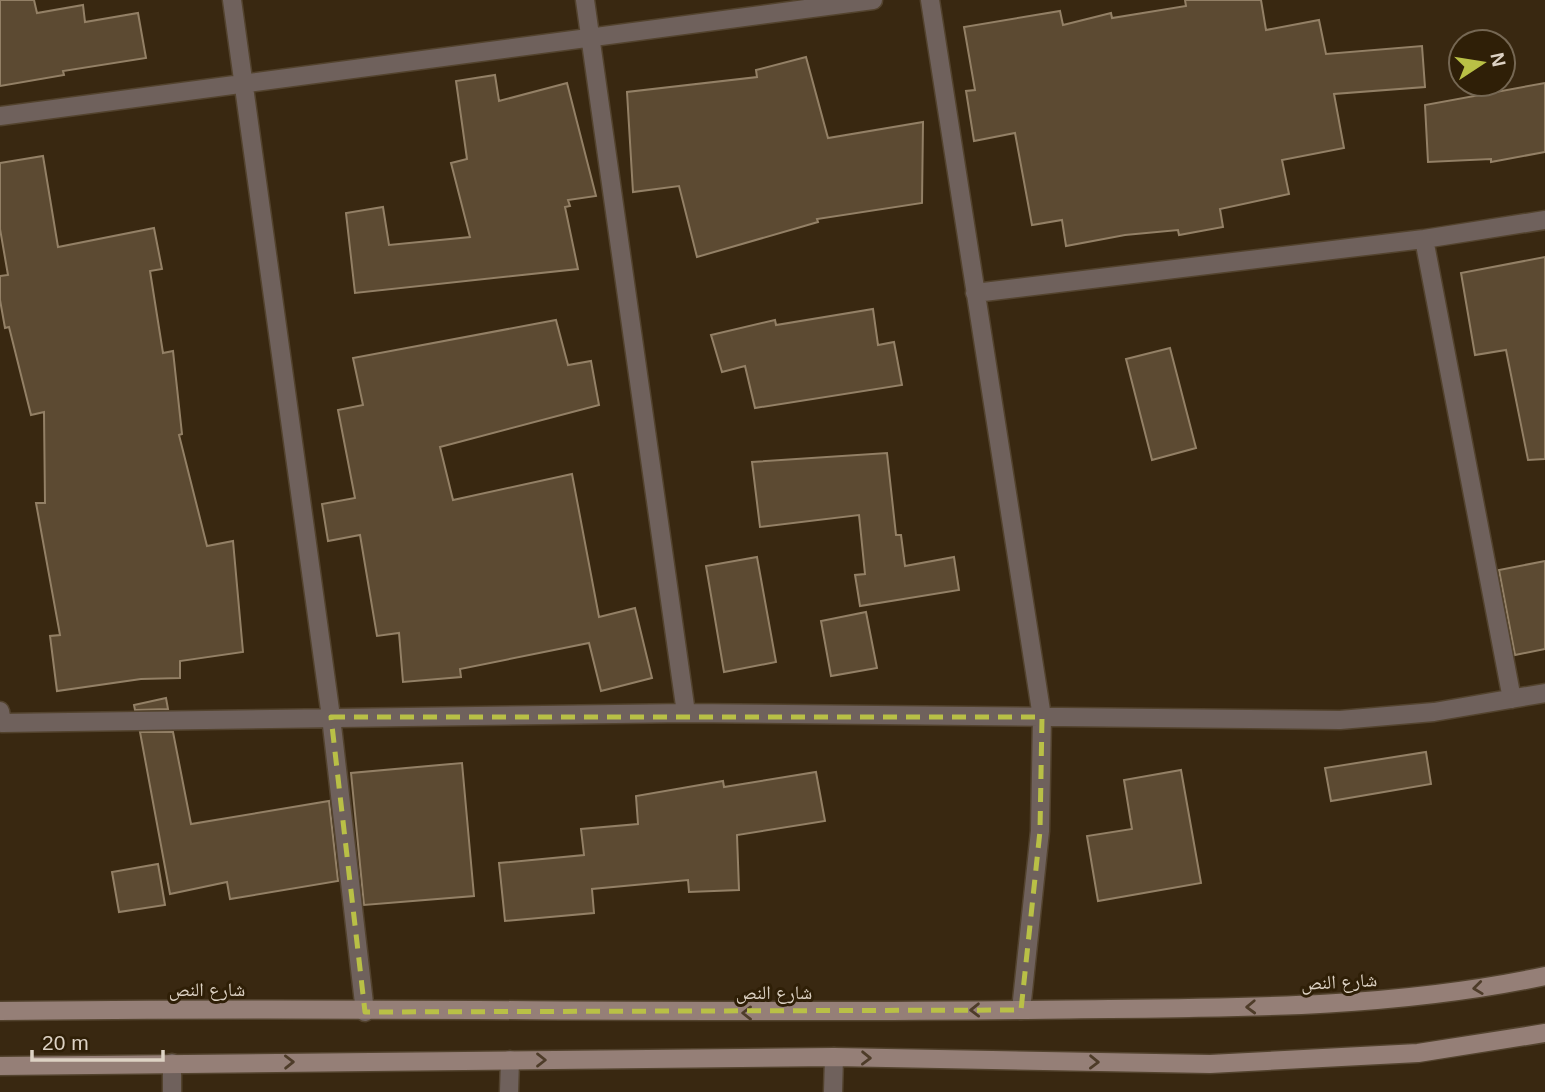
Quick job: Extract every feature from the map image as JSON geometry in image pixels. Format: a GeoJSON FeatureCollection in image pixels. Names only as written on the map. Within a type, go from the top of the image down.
{"type":"FeatureCollection","features":[{"type":"Feature","properties":{"kind":"main road","name":"شارع النص"},"geometry":{"type":"LineString","coordinates":[[0,1012],[821,1013],[1214,1008],[1379,1001],[1502,985],[1545,976]]}},
{"type":"Feature","properties":{"kind":"main road"},"geometry":{"type":"LineString","coordinates":[[0,1066],[834,1057],[1210,1064],[1418,1053],[1545,1033]]}},
{"type":"Feature","properties":{"kind":"street"},"geometry":{"type":"LineString","coordinates":[[232,0],[331,717],[365,1012]]}},
{"type":"Feature","properties":{"kind":"street"},"geometry":{"type":"LineString","coordinates":[[585,0],[686,713]]}},
{"type":"Feature","properties":{"kind":"street"},"geometry":{"type":"LineString","coordinates":[[0,116],[873,0]]}},
{"type":"Feature","properties":{"kind":"street"},"geometry":{"type":"LineString","coordinates":[[930,0],[1042,717],[1040,831],[1021,1010]]}},
{"type":"Feature","properties":{"kind":"street"},"geometry":{"type":"LineString","coordinates":[[975,293],[1424,239],[1545,220]]}},
{"type":"Feature","properties":{"kind":"street"},"geometry":{"type":"LineString","coordinates":[[1424,239],[1512,699]]}},
{"type":"Feature","properties":{"kind":"street"},"geometry":{"type":"LineString","coordinates":[[1,719],[686,713],[1340,720],[1434,712],[1545,693]]}},
{"type":"Feature","properties":{"kind":"street"},"geometry":{"type":"LineString","coordinates":[[833,1092],[834,1057]]}},
{"type":"Feature","properties":{"kind":"street"},"geometry":{"type":"LineString","coordinates":[[509,1092],[510,1060]]}},
{"type":"Feature","properties":{"kind":"street"},"geometry":{"type":"LineString","coordinates":[[172,1063],[172,1092]]}},
{"type":"Feature","properties":{"kind":"highlighted area"},"geometry":{"type":"Polygon","coordinates":[[[331,717],[1042,717],[1040,831],[1021,1010],[365,1012],[331,717]]]}},
{"type":"Feature","properties":{"kind":"building"},"geometry":{"type":"Polygon","coordinates":[[[0,0],[34,0],[37,13],[83,5],[85,22],[138,13],[146,58],[63,71],[64,75],[0,86],[0,0]]]}},
{"type":"Feature","properties":{"kind":"building"},"geometry":{"type":"Polygon","coordinates":[[[1185,0],[1261,0],[1266,30],[1319,20],[1326,54],[1422,46],[1425,87],[1334,94],[1344,148],[1282,160],[1289,194],[1220,209],[1223,227],[1179,235],[1178,230],[1125,235],[1066,246],[1062,220],[1032,225],[1015,133],[974,141],[966,91],[975,90],[964,27],[1060,11],[1063,25],[1111,13],[1112,18],[1186,6],[1185,0]]]}},
{"type":"Feature","properties":{"kind":"building"},"geometry":{"type":"Polygon","coordinates":[[[806,57],[828,138],[923,122],[922,203],[817,219],[818,222],[697,257],[679,186],[633,192],[627,92],[757,77],[756,70],[806,57]]]}},
{"type":"Feature","properties":{"kind":"building"},"geometry":{"type":"Polygon","coordinates":[[[495,75],[499,101],[567,83],[596,196],[568,200],[570,206],[565,207],[578,269],[355,293],[346,213],[383,207],[389,245],[470,237],[451,163],[467,159],[456,81],[495,75]]]}},
{"type":"Feature","properties":{"kind":"building"},"geometry":{"type":"Polygon","coordinates":[[[1545,83],[1545,152],[1491,162],[1491,159],[1428,162],[1425,105],[1463,98],[1517,98],[1517,88],[1545,83]]]}},
{"type":"Feature","properties":{"kind":"building"},"geometry":{"type":"Polygon","coordinates":[[[43,156],[58,247],[154,228],[162,269],[150,271],[163,353],[173,351],[182,434],[179,435],[207,546],[233,541],[243,652],[180,661],[180,678],[141,679],[57,691],[50,636],[60,635],[36,503],[45,503],[44,412],[31,415],[9,327],[5,328],[0,300],[0,276],[8,275],[0,229],[0,163],[43,156]]]}},
{"type":"Feature","properties":{"kind":"building"},"geometry":{"type":"Polygon","coordinates":[[[1545,257],[1545,459],[1528,460],[1506,350],[1475,355],[1461,273],[1545,257]]]}},
{"type":"Feature","properties":{"kind":"building"},"geometry":{"type":"Polygon","coordinates":[[[873,309],[878,345],[894,342],[902,385],[755,408],[745,366],[722,372],[711,335],[775,320],[776,325],[873,309]]]}},
{"type":"Feature","properties":{"kind":"building"},"geometry":{"type":"Polygon","coordinates":[[[556,320],[568,365],[591,361],[599,405],[440,447],[453,500],[572,474],[599,617],[635,608],[652,678],[601,691],[589,643],[460,669],[461,677],[403,682],[399,633],[377,636],[360,535],[328,541],[322,504],[355,498],[338,410],[363,405],[353,358],[556,320]]]}},
{"type":"Feature","properties":{"kind":"building"},"geometry":{"type":"Polygon","coordinates":[[[1170,348],[1196,448],[1152,460],[1126,359],[1170,348]]]}},
{"type":"Feature","properties":{"kind":"building"},"geometry":{"type":"Polygon","coordinates":[[[887,453],[896,535],[901,535],[905,566],[954,557],[959,590],[860,606],[855,575],[865,574],[859,515],[760,527],[752,462],[887,453]]]}},
{"type":"Feature","properties":{"kind":"building"},"geometry":{"type":"Polygon","coordinates":[[[757,557],[776,662],[724,672],[706,566],[757,557]]]}},
{"type":"Feature","properties":{"kind":"building"},"geometry":{"type":"Polygon","coordinates":[[[1545,561],[1545,649],[1515,655],[1499,570],[1545,561]]]}},
{"type":"Feature","properties":{"kind":"building"},"geometry":{"type":"Polygon","coordinates":[[[866,612],[877,668],[831,676],[821,621],[866,612]]]}},
{"type":"Feature","properties":{"kind":"building"},"geometry":{"type":"Polygon","coordinates":[[[166,698],[168,709],[135,710],[134,705],[166,698]]]}},
{"type":"Feature","properties":{"kind":"building"},"geometry":{"type":"Polygon","coordinates":[[[140,732],[173,732],[191,824],[329,801],[338,881],[230,899],[227,882],[170,894],[140,732]]]}},
{"type":"Feature","properties":{"kind":"building"},"geometry":{"type":"Polygon","coordinates":[[[1426,752],[1431,784],[1331,801],[1325,768],[1426,752]]]}},
{"type":"Feature","properties":{"kind":"building"},"geometry":{"type":"Polygon","coordinates":[[[462,763],[474,896],[364,905],[351,773],[462,763]]]}},
{"type":"Feature","properties":{"kind":"building"},"geometry":{"type":"Polygon","coordinates":[[[1181,770],[1201,883],[1098,901],[1087,836],[1132,829],[1124,780],[1181,770]]]}},
{"type":"Feature","properties":{"kind":"building"},"geometry":{"type":"Polygon","coordinates":[[[816,772],[825,821],[737,835],[739,890],[689,892],[688,880],[592,889],[594,913],[505,921],[499,863],[584,855],[581,829],[638,824],[636,796],[723,781],[724,787],[816,772]]]}},
{"type":"Feature","properties":{"kind":"building"},"geometry":{"type":"Polygon","coordinates":[[[158,864],[165,905],[119,912],[112,872],[158,864]]]}}]}
